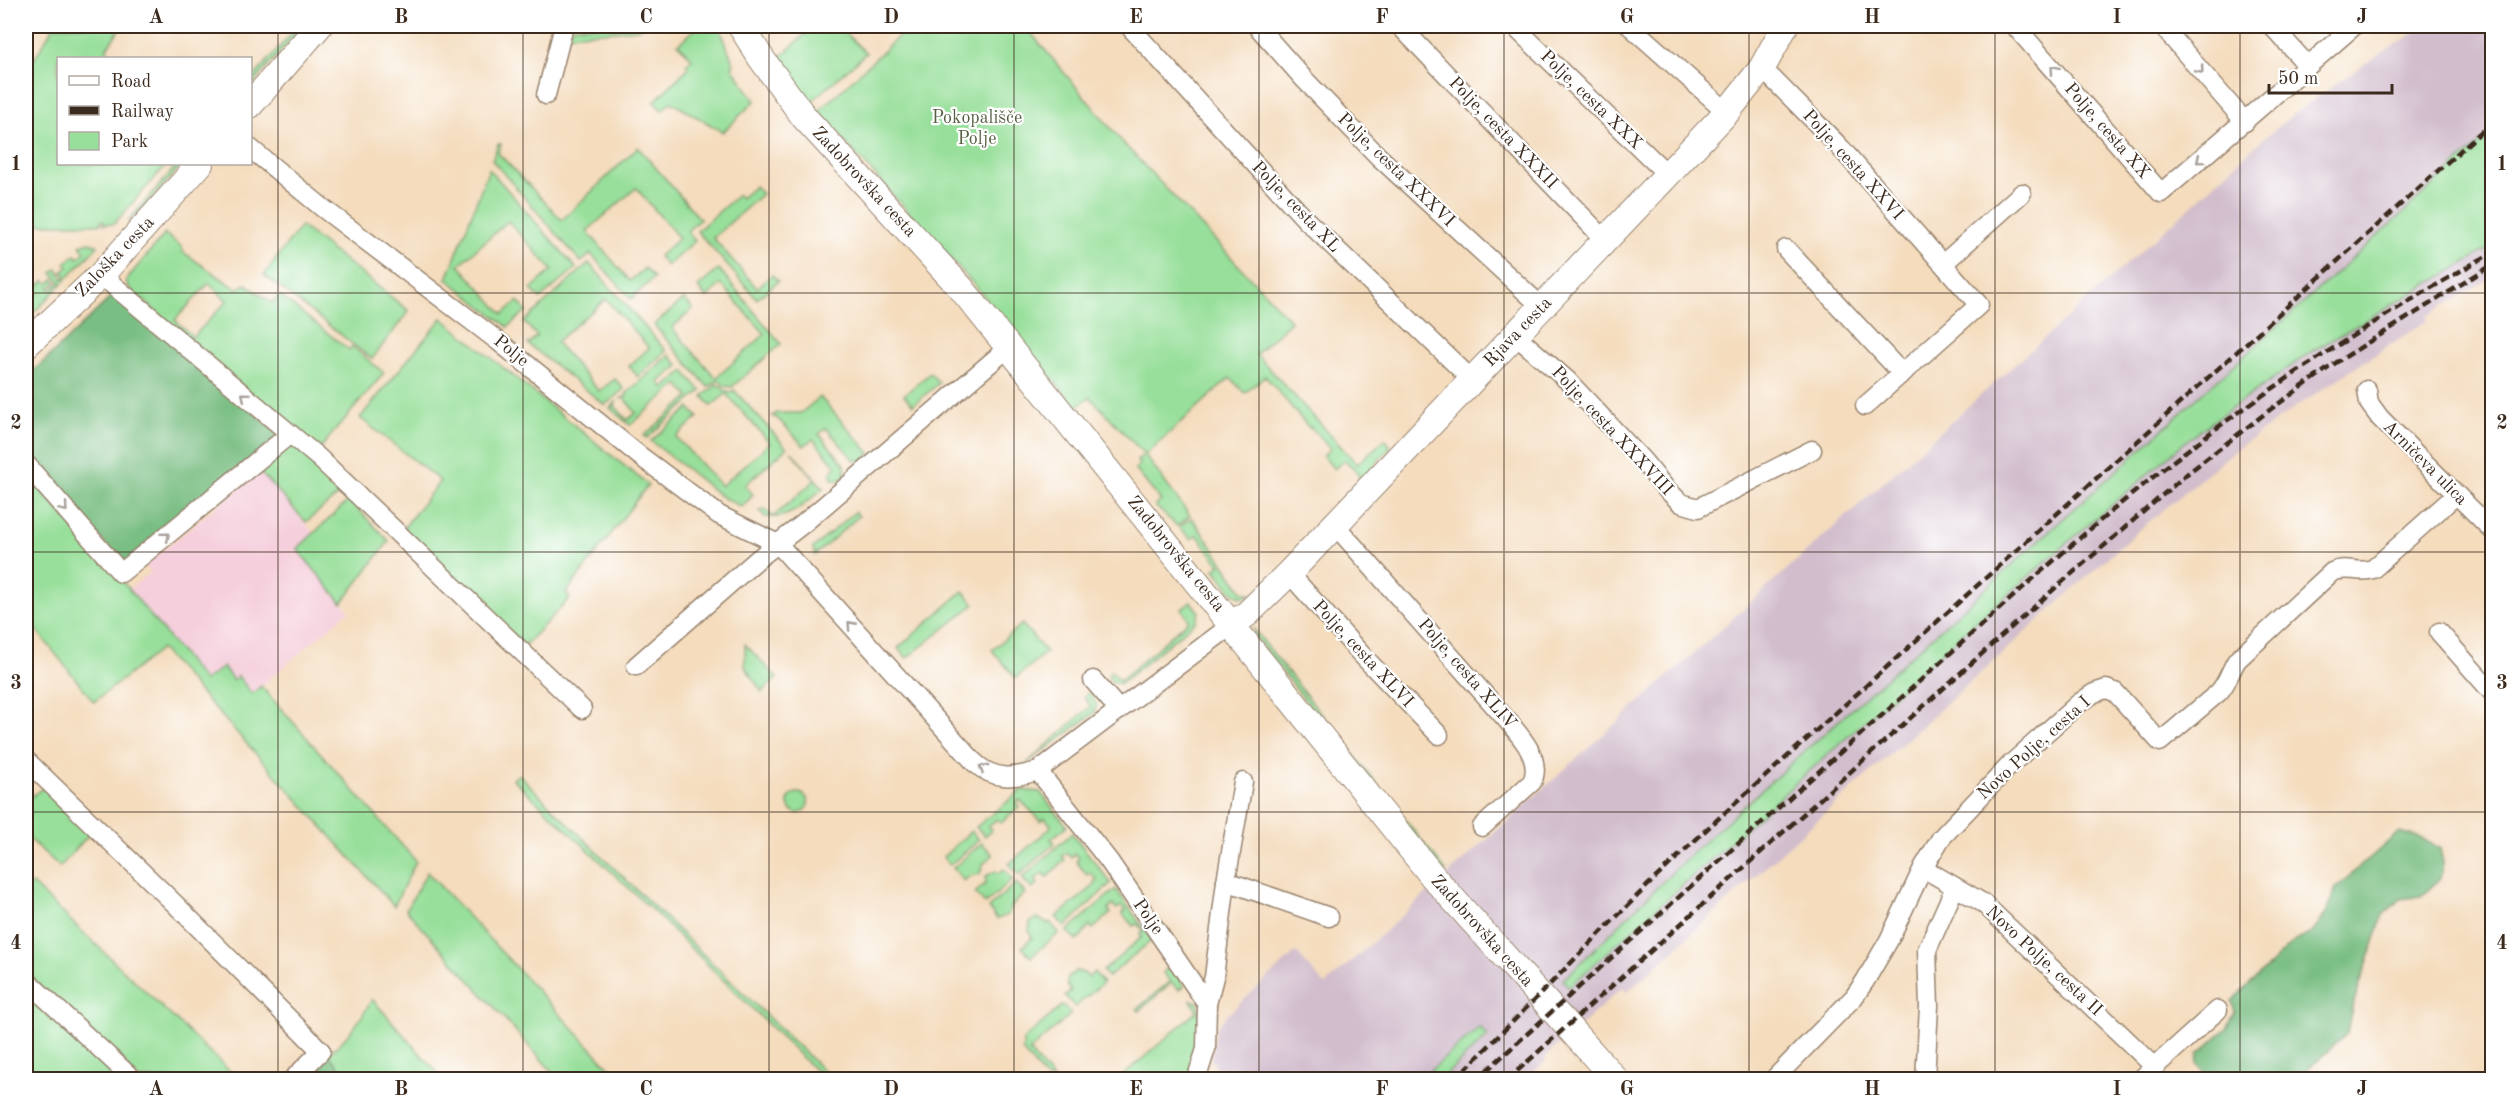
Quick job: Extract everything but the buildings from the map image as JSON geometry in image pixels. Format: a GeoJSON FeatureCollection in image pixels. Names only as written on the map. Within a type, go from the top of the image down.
{"type":"FeatureCollection","features":[{"type":"Feature","properties":{"kind":"main road"},"geometry":{"type":"LineString","coordinates":[[252,103],[319,26]]}},
{"type":"Feature","properties":{"kind":"main road","name":"Zadobrovška cesta"},"geometry":{"type":"LineString","coordinates":[[741,26],[774,77],[811,125],[954,280],[1436,879],[1616,1080]]}},
{"type":"Feature","properties":{"kind":"main road","name":"Rjava cesta"},"geometry":{"type":"LineString","coordinates":[[1233,624],[1248,613],[1289,573],[1727,112],[1762,68],[1785,26]]}},
{"type":"Feature","properties":{"kind":"main road","name":"Zaloška cesta"},"geometry":{"type":"LineString","coordinates":[[26,345],[101,275],[199,165]]}},
{"type":"Feature","properties":{"kind":"street"},"geometry":{"type":"LineString","coordinates":[[546,95],[564,26]]}},
{"type":"Feature","properties":{"kind":"street","name":"Polje, cesta XL"},"geometry":{"type":"LineString","coordinates":[[1129,26],[1306,220],[1472,380]]}},
{"type":"Feature","properties":{"kind":"street","name":"Polje, cesta XXXVI"},"geometry":{"type":"LineString","coordinates":[[1257,26],[1379,157],[1542,307]]}},
{"type":"Feature","properties":{"kind":"street","name":"Polje, cesta XXXII"},"geometry":{"type":"LineString","coordinates":[[1400,26],[1606,241]]}},
{"type":"Feature","properties":{"kind":"street","name":"Polje, cesta XXX"},"geometry":{"type":"LineString","coordinates":[[1514,26],[1668,175]]}},
{"type":"Feature","properties":{"kind":"street"},"geometry":{"type":"LineString","coordinates":[[1630,26],[1727,112]]}},
{"type":"Feature","properties":{"kind":"street","name":"Polje, cesta XX"},"geometry":{"type":"LineString","coordinates":[[2015,26],[2161,193],[2245,122]]}},
{"type":"Feature","properties":{"kind":"street"},"geometry":{"type":"LineString","coordinates":[[2162,26],[2245,122],[2354,26]]}},
{"type":"Feature","properties":{"kind":"street"},"geometry":{"type":"LineString","coordinates":[[2272,26],[2308,66]]}},
{"type":"Feature","properties":{"kind":"street","name":"Polje, cesta XXVI"},"geometry":{"type":"LineString","coordinates":[[1762,68],[1838,145],[1979,305],[1865,406]]}},
{"type":"Feature","properties":{"kind":"street","name":"Polje"},"geometry":{"type":"LineString","coordinates":[[252,150],[324,209],[489,334],[640,456],[719,515],[778,544],[975,763],[994,775],[1015,778],[1038,771],[1233,624]]}},
{"type":"Feature","properties":{"kind":"street"},"geometry":{"type":"LineString","coordinates":[[1944,263],[2022,193]]}},
{"type":"Feature","properties":{"kind":"street"},"geometry":{"type":"LineString","coordinates":[[1786,249],[1894,365],[1904,372]]}},
{"type":"Feature","properties":{"kind":"street"},"geometry":{"type":"LineString","coordinates":[[101,275],[319,458],[582,709]]}},
{"type":"Feature","properties":{"kind":"street","name":"Polje, cesta XXXVIII"},"geometry":{"type":"LineString","coordinates":[[1515,335],[1567,380],[1667,490],[1687,506],[1698,508],[1812,450]]}},
{"type":"Feature","properties":{"kind":"street"},"geometry":{"type":"LineString","coordinates":[[636,666],[1009,347]]}},
{"type":"Feature","properties":{"kind":"street","name":"Arničeva ulica"},"geometry":{"type":"LineString","coordinates":[[2367,390],[2370,403],[2380,418],[2493,530]]}},
{"type":"Feature","properties":{"kind":"street"},"geometry":{"type":"LineString","coordinates":[[26,464],[121,573],[290,434]]}},
{"type":"Feature","properties":{"kind":"street","name":"Novo Polje, cesta I"},"geometry":{"type":"LineString","coordinates":[[1773,1080],[1859,989],[1888,940],[1923,868],[1941,838],[2011,764],[2078,704],[2094,693],[2106,689],[2115,692],[2160,742],[2219,692],[2228,683],[2230,671],[2237,660],[2332,572],[2340,568],[2364,572],[2373,569],[2456,495]]}},
{"type":"Feature","properties":{"kind":"street","name":"Polje, cesta XLIV"},"geometry":{"type":"LineString","coordinates":[[1335,525],[1499,711],[1519,735],[1535,760],[1537,773],[1532,782],[1482,827]]}},
{"type":"Feature","properties":{"kind":"street","name":"Polje, cesta XLVI"},"geometry":{"type":"LineString","coordinates":[[1289,573],[1360,653],[1439,735]]}},
{"type":"Feature","properties":{"kind":"street"},"geometry":{"type":"LineString","coordinates":[[2439,632],[2493,692]]}},
{"type":"Feature","properties":{"kind":"street"},"geometry":{"type":"LineString","coordinates":[[1093,680],[1119,710]]}},
{"type":"Feature","properties":{"kind":"street"},"geometry":{"type":"LineString","coordinates":[[2493,698],[2493,703]]}},
{"type":"Feature","properties":{"kind":"street"},"geometry":{"type":"LineString","coordinates":[[26,760],[175,904],[321,1051],[292,1080]]}},
{"type":"Feature","properties":{"kind":"street","name":"Polje"},"geometry":{"type":"LineString","coordinates":[[1038,771],[1109,861],[1207,1004]]}},
{"type":"Feature","properties":{"kind":"street"},"geometry":{"type":"LineString","coordinates":[[1196,1080],[1206,1049],[1207,1004],[1214,977],[1226,880],[1243,782]]}},
{"type":"Feature","properties":{"kind":"street","name":"Novo Polje, cesta II"},"geometry":{"type":"LineString","coordinates":[[1923,868],[1983,903],[2154,1066]]}},
{"type":"Feature","properties":{"kind":"street"},"geometry":{"type":"LineString","coordinates":[[1226,880],[1329,917]]}},
{"type":"Feature","properties":{"kind":"street"},"geometry":{"type":"LineString","coordinates":[[1924,1080],[1929,1006],[1927,950],[1955,887]]}},
{"type":"Feature","properties":{"kind":"street"},"geometry":{"type":"LineString","coordinates":[[26,980],[134,1080]]}},
{"type":"Feature","properties":{"kind":"street"},"geometry":{"type":"LineString","coordinates":[[2140,1080],[2218,1010]]}},
{"type":"Feature","properties":{"kind":"shaded area"},"geometry":{"type":"Polygon","coordinates":[[[2425,26],[2492,26],[2492,133],[1695,850],[1569,987],[1973,624],[2192,436],[2311,352],[2492,247],[2492,277],[2427,316],[2428,320],[2294,408],[2233,452],[2132,536],[1627,992],[1622,988],[1544,1058],[1546,1061],[1525,1079],[1441,1079],[1488,1036],[1480,1027],[1421,1079],[1221,1079],[1224,1077],[1211,1060],[1216,1029],[1225,1017],[1296,952],[1325,985],[2190,207],[2257,144],[2295,113],[2366,63],[2425,26]]]}},
{"type":"Feature","properties":{"kind":"shaded area"},"geometry":{"type":"Polygon","coordinates":[[[257,469],[314,533],[349,500],[389,541],[342,602],[349,611],[252,694],[204,681],[129,589],[151,572],[145,565],[249,480],[257,469]]]}},
{"type":"Feature","properties":{"kind":"green space"},"geometry":{"type":"Polygon","coordinates":[[[54,26],[122,26],[106,49],[115,57],[57,57],[57,165],[166,165],[114,224],[104,224],[104,221],[101,221],[101,224],[32,224],[28,220],[26,222],[26,73],[54,26]]]}},
{"type":"Feature","properties":{"kind":"green space"},"geometry":{"type":"Polygon","coordinates":[[[298,26],[303,26],[252,85],[252,79],[298,26]]]}},
{"type":"Feature","properties":{"kind":"green space"},"geometry":{"type":"Polygon","coordinates":[[[573,26],[642,26],[638,29],[569,35],[573,26]]]}},
{"type":"Feature","properties":{"kind":"green space"},"geometry":{"type":"Polygon","coordinates":[[[699,26],[719,26],[734,65],[732,67],[755,101],[723,132],[671,102],[662,110],[654,102],[689,67],[686,64],[692,59],[678,44],[699,26]]]}},
{"type":"Feature","properties":{"kind":"green space"},"geometry":{"type":"Polygon","coordinates":[[[814,26],[838,26],[866,53],[810,103],[778,59],[814,26]]]}},
{"type":"Feature","properties":{"kind":"green space","name":"Pokopališče Polje"},"geometry":{"type":"Polygon","coordinates":[[[910,26],[1025,26],[1124,144],[1291,321],[1256,354],[1357,464],[1385,439],[1391,447],[1360,480],[1356,471],[1345,460],[1334,469],[1323,456],[1330,449],[1265,376],[1245,393],[1230,378],[1145,455],[1190,516],[1177,526],[1155,506],[1161,501],[1135,469],[1140,464],[1137,461],[1144,454],[1090,397],[1076,407],[977,288],[818,112],[910,26]]]}},
{"type":"Feature","properties":{"kind":"green space"},"geometry":{"type":"Polygon","coordinates":[[[2492,133],[2492,247],[2311,352],[2192,436],[1973,624],[1569,987],[1563,980],[1695,850],[2492,133]]]}},
{"type":"Feature","properties":{"kind":"green space"},"geometry":{"type":"Polygon","coordinates":[[[498,144],[501,144],[498,153],[562,220],[638,147],[700,219],[687,231],[695,241],[667,266],[659,256],[679,238],[636,188],[587,231],[630,281],[645,268],[654,278],[631,299],[591,254],[581,262],[492,160],[498,144]]]}},
{"type":"Feature","properties":{"kind":"green space"},"geometry":{"type":"Polygon","coordinates":[[[177,165],[182,165],[136,216],[128,221],[177,165]]]}},
{"type":"Feature","properties":{"kind":"green space"},"geometry":{"type":"Polygon","coordinates":[[[489,169],[576,268],[540,299],[531,289],[552,270],[508,221],[459,265],[503,314],[518,301],[526,311],[508,327],[447,279],[489,169]]]}},
{"type":"Feature","properties":{"kind":"green space"},"geometry":{"type":"Polygon","coordinates":[[[755,186],[762,194],[713,238],[757,288],[772,275],[778,281],[757,299],[697,231],[738,195],[741,198],[755,186]]]}},
{"type":"Feature","properties":{"kind":"green space"},"geometry":{"type":"Polygon","coordinates":[[[301,226],[409,311],[372,359],[264,275],[301,226]]]}},
{"type":"Feature","properties":{"kind":"green space"},"geometry":{"type":"Polygon","coordinates":[[[165,234],[182,247],[183,252],[237,289],[246,284],[272,303],[279,295],[349,350],[352,346],[384,373],[317,452],[128,287],[126,280],[165,234]],[[209,283],[175,320],[193,337],[227,301],[209,283]]]}},
{"type":"Feature","properties":{"kind":"green space"},"geometry":{"type":"Polygon","coordinates":[[[90,242],[98,246],[26,321],[26,300],[30,300],[38,293],[35,289],[45,280],[48,284],[54,279],[56,282],[49,288],[51,290],[60,282],[52,273],[57,269],[63,279],[66,276],[62,272],[68,267],[65,263],[75,255],[78,258],[85,252],[80,245],[90,242]]]}},
{"type":"Feature","properties":{"kind":"green space"},"geometry":{"type":"Polygon","coordinates":[[[589,263],[666,351],[638,377],[629,366],[649,348],[606,299],[556,342],[599,391],[615,379],[624,389],[605,405],[528,344],[537,336],[524,322],[589,263]]]}},
{"type":"Feature","properties":{"kind":"green space"},"geometry":{"type":"Polygon","coordinates":[[[719,269],[781,344],[732,387],[724,386],[719,380],[708,387],[654,325],[684,299],[693,309],[672,328],[716,378],[765,334],[721,284],[706,298],[698,287],[719,269]]]}},
{"type":"Feature","properties":{"kind":"green space"},"geometry":{"type":"Polygon","coordinates":[[[115,293],[280,435],[123,563],[26,456],[26,377],[115,293]]]}},
{"type":"Feature","properties":{"kind":"green space"},"geometry":{"type":"Polygon","coordinates":[[[442,318],[648,485],[566,593],[570,598],[525,645],[402,530],[440,481],[360,418],[442,318]]]}},
{"type":"Feature","properties":{"kind":"green space"},"geometry":{"type":"Polygon","coordinates":[[[669,355],[679,366],[659,382],[664,388],[684,371],[701,391],[647,438],[644,436],[689,397],[678,384],[630,425],[610,408],[616,402],[615,406],[627,420],[636,413],[624,398],[620,399],[627,396],[626,394],[669,355]]]}},
{"type":"Feature","properties":{"kind":"green space"},"geometry":{"type":"Polygon","coordinates":[[[930,373],[939,383],[913,405],[904,395],[930,373]]]}},
{"type":"Feature","properties":{"kind":"green space"},"geometry":{"type":"Polygon","coordinates":[[[717,384],[729,393],[734,390],[787,448],[745,485],[753,495],[742,507],[722,497],[651,441],[689,408],[698,417],[676,437],[721,486],[770,443],[726,394],[711,406],[703,396],[717,384]]]}},
{"type":"Feature","properties":{"kind":"green space"},"geometry":{"type":"Polygon","coordinates":[[[820,397],[870,453],[864,460],[855,461],[826,428],[819,434],[845,465],[845,476],[840,480],[832,479],[831,473],[836,466],[813,439],[804,446],[777,418],[772,416],[777,413],[801,413],[820,397]]]}},
{"type":"Feature","properties":{"kind":"green space"},"geometry":{"type":"Polygon","coordinates":[[[290,438],[343,491],[306,522],[257,469],[290,438]]]}},
{"type":"Feature","properties":{"kind":"green space"},"geometry":{"type":"Polygon","coordinates":[[[791,451],[823,488],[797,510],[773,517],[815,480],[791,451]]]}},
{"type":"Feature","properties":{"kind":"green space"},"geometry":{"type":"Polygon","coordinates":[[[26,474],[129,589],[204,681],[223,667],[233,680],[238,676],[252,694],[261,686],[416,861],[394,906],[161,649],[94,702],[26,617],[26,474]]]}},
{"type":"Feature","properties":{"kind":"green space"},"geometry":{"type":"Polygon","coordinates":[[[349,500],[389,541],[342,603],[297,549],[349,500]]]}},
{"type":"Feature","properties":{"kind":"green space"},"geometry":{"type":"Polygon","coordinates":[[[765,509],[773,517],[765,517],[760,511],[765,509]]]}},
{"type":"Feature","properties":{"kind":"green space"},"geometry":{"type":"Polygon","coordinates":[[[855,512],[859,516],[815,555],[813,548],[855,512]]]}},
{"type":"Feature","properties":{"kind":"green space"},"geometry":{"type":"Polygon","coordinates":[[[1192,518],[1243,592],[1252,594],[1246,597],[1236,595],[1215,569],[1220,565],[1197,535],[1191,539],[1179,527],[1192,518]]]}},
{"type":"Feature","properties":{"kind":"green space"},"geometry":{"type":"Polygon","coordinates":[[[963,591],[975,604],[907,658],[898,648],[963,591]]]}},
{"type":"Feature","properties":{"kind":"green space"},"geometry":{"type":"Polygon","coordinates":[[[1191,602],[1199,612],[1196,621],[1120,684],[1112,682],[1108,676],[1111,671],[1120,681],[1189,620],[1182,609],[1191,602]]]}},
{"type":"Feature","properties":{"kind":"green space"},"geometry":{"type":"Polygon","coordinates":[[[1022,624],[1046,652],[1016,678],[992,650],[1022,624]]]}},
{"type":"Feature","properties":{"kind":"green space"},"geometry":{"type":"Polygon","coordinates":[[[1253,628],[1446,871],[1440,871],[1255,637],[1253,628]]]}},
{"type":"Feature","properties":{"kind":"green space"},"geometry":{"type":"Polygon","coordinates":[[[745,644],[777,678],[762,692],[745,667],[745,644]]]}},
{"type":"Feature","properties":{"kind":"green space"},"geometry":{"type":"Polygon","coordinates":[[[1089,692],[1097,705],[1094,713],[1026,764],[1091,706],[1084,697],[1089,692]]]}},
{"type":"Feature","properties":{"kind":"green space"},"geometry":{"type":"Polygon","coordinates":[[[519,774],[832,1079],[824,1079],[652,910],[513,779],[519,774]]]}},
{"type":"Feature","properties":{"kind":"green space"},"geometry":{"type":"Polygon","coordinates":[[[41,789],[51,791],[92,831],[60,867],[26,836],[26,801],[41,789]]]}},
{"type":"Feature","properties":{"kind":"green space"},"geometry":{"type":"Polygon","coordinates":[[[1022,790],[1040,792],[1067,826],[1051,839],[1055,843],[1019,875],[1009,864],[1049,829],[1051,825],[1045,818],[1041,821],[1020,800],[1016,803],[1019,807],[1001,823],[997,819],[989,826],[992,830],[985,836],[976,827],[1022,790]]]}},
{"type":"Feature","properties":{"kind":"green space"},"geometry":{"type":"Polygon","coordinates":[[[798,793],[805,796],[808,803],[805,810],[798,813],[791,810],[788,803],[791,796],[798,793]]]}},
{"type":"Feature","properties":{"kind":"green space"},"geometry":{"type":"Polygon","coordinates":[[[971,831],[979,840],[950,865],[943,857],[971,831]]]}},
{"type":"Feature","properties":{"kind":"green space"},"geometry":{"type":"Polygon","coordinates":[[[2399,832],[2418,837],[2440,848],[2443,863],[2440,879],[2421,896],[2401,899],[2383,915],[2352,1008],[2347,1033],[2304,1073],[2306,1079],[2210,1079],[2197,1064],[2198,1054],[2227,1028],[2235,1012],[2232,1001],[2292,943],[2313,932],[2327,912],[2336,888],[2399,832]]]}},
{"type":"Feature","properties":{"kind":"green space"},"geometry":{"type":"Polygon","coordinates":[[[1072,833],[1111,883],[1065,927],[1056,917],[1095,885],[1094,882],[1097,880],[1090,872],[1087,875],[1076,861],[1079,858],[1075,854],[1071,857],[1066,853],[1062,856],[1065,860],[1047,877],[1043,873],[1035,879],[1038,884],[1032,889],[1022,878],[1072,833]]]}},
{"type":"Feature","properties":{"kind":"green space"},"geometry":{"type":"Polygon","coordinates":[[[982,843],[993,855],[983,864],[980,874],[970,876],[964,881],[953,868],[982,843]]]}},
{"type":"Feature","properties":{"kind":"green space"},"geometry":{"type":"Polygon","coordinates":[[[1004,869],[1013,879],[985,904],[975,893],[986,883],[986,876],[995,871],[999,873],[1004,869]]]}},
{"type":"Feature","properties":{"kind":"green space"},"geometry":{"type":"Polygon","coordinates":[[[427,872],[620,1079],[559,1079],[406,910],[427,872]]]}},
{"type":"Feature","properties":{"kind":"green space"},"geometry":{"type":"Polygon","coordinates":[[[1016,883],[1025,893],[1012,906],[1008,915],[997,919],[988,908],[1016,883]]]}},
{"type":"Feature","properties":{"kind":"green space"},"geometry":{"type":"Polygon","coordinates":[[[32,884],[238,1079],[139,1079],[26,974],[26,888],[32,884]]]}},
{"type":"Feature","properties":{"kind":"green space"},"geometry":{"type":"Polygon","coordinates":[[[1116,889],[1152,940],[1108,977],[1103,971],[1142,937],[1140,934],[1144,931],[1137,924],[1133,926],[1122,913],[1125,910],[1121,906],[1117,909],[1113,905],[1108,909],[1111,913],[1093,929],[1090,926],[1077,941],[1067,931],[1116,889]]]}},
{"type":"Feature","properties":{"kind":"green space"},"geometry":{"type":"Polygon","coordinates":[[[1037,918],[1048,924],[1050,922],[1059,933],[1031,957],[1022,947],[1032,938],[1029,931],[1030,923],[1037,918]]]}},
{"type":"Feature","properties":{"kind":"green space"},"geometry":{"type":"Polygon","coordinates":[[[1170,965],[1184,986],[1179,989],[1171,983],[1139,1011],[1137,1009],[1170,981],[1163,973],[1170,965]]]}},
{"type":"Feature","properties":{"kind":"green space"},"geometry":{"type":"Polygon","coordinates":[[[1076,971],[1088,977],[1094,972],[1103,983],[1075,1007],[1065,996],[1071,991],[1067,985],[1068,977],[1076,971]]]}},
{"type":"Feature","properties":{"kind":"green space"},"geometry":{"type":"Polygon","coordinates":[[[26,985],[128,1079],[26,1079],[26,985]]]}},
{"type":"Feature","properties":{"kind":"green space"},"geometry":{"type":"Polygon","coordinates":[[[372,999],[443,1079],[349,1079],[328,1054],[353,1029],[372,999]]]}},
{"type":"Feature","properties":{"kind":"green space"},"geometry":{"type":"Polygon","coordinates":[[[1191,1000],[1198,1002],[1202,1033],[1189,1079],[1118,1080],[1197,1011],[1191,1000]]]}},
{"type":"Feature","properties":{"kind":"green space"},"geometry":{"type":"Polygon","coordinates":[[[1063,1005],[1071,1014],[1029,1051],[1053,1079],[1046,1079],[1023,1052],[1023,1040],[1063,1005]]]}},
{"type":"Feature","properties":{"kind":"green space"},"geometry":{"type":"Polygon","coordinates":[[[1480,1027],[1488,1036],[1441,1079],[1421,1079],[1480,1027]]]}},
{"type":"Feature","properties":{"kind":"green space"},"geometry":{"type":"Polygon","coordinates":[[[328,1054],[349,1079],[299,1080],[328,1054]]]}},
{"type":"Feature","properties":{"kind":"railway"},"geometry":{"type":"LineString","coordinates":[[1455,1080],[1647,886],[1708,828],[2492,122]]}},
{"type":"Feature","properties":{"kind":"railway"},"geometry":{"type":"LineString","coordinates":[[1476,1080],[2036,577],[2156,474],[2305,366],[2379,319],[2492,253]]}},
{"type":"Feature","properties":{"kind":"railway"},"geometry":{"type":"LineString","coordinates":[[1507,1080],[2053,590],[2188,473],[2337,362],[2492,265]]}}]}
